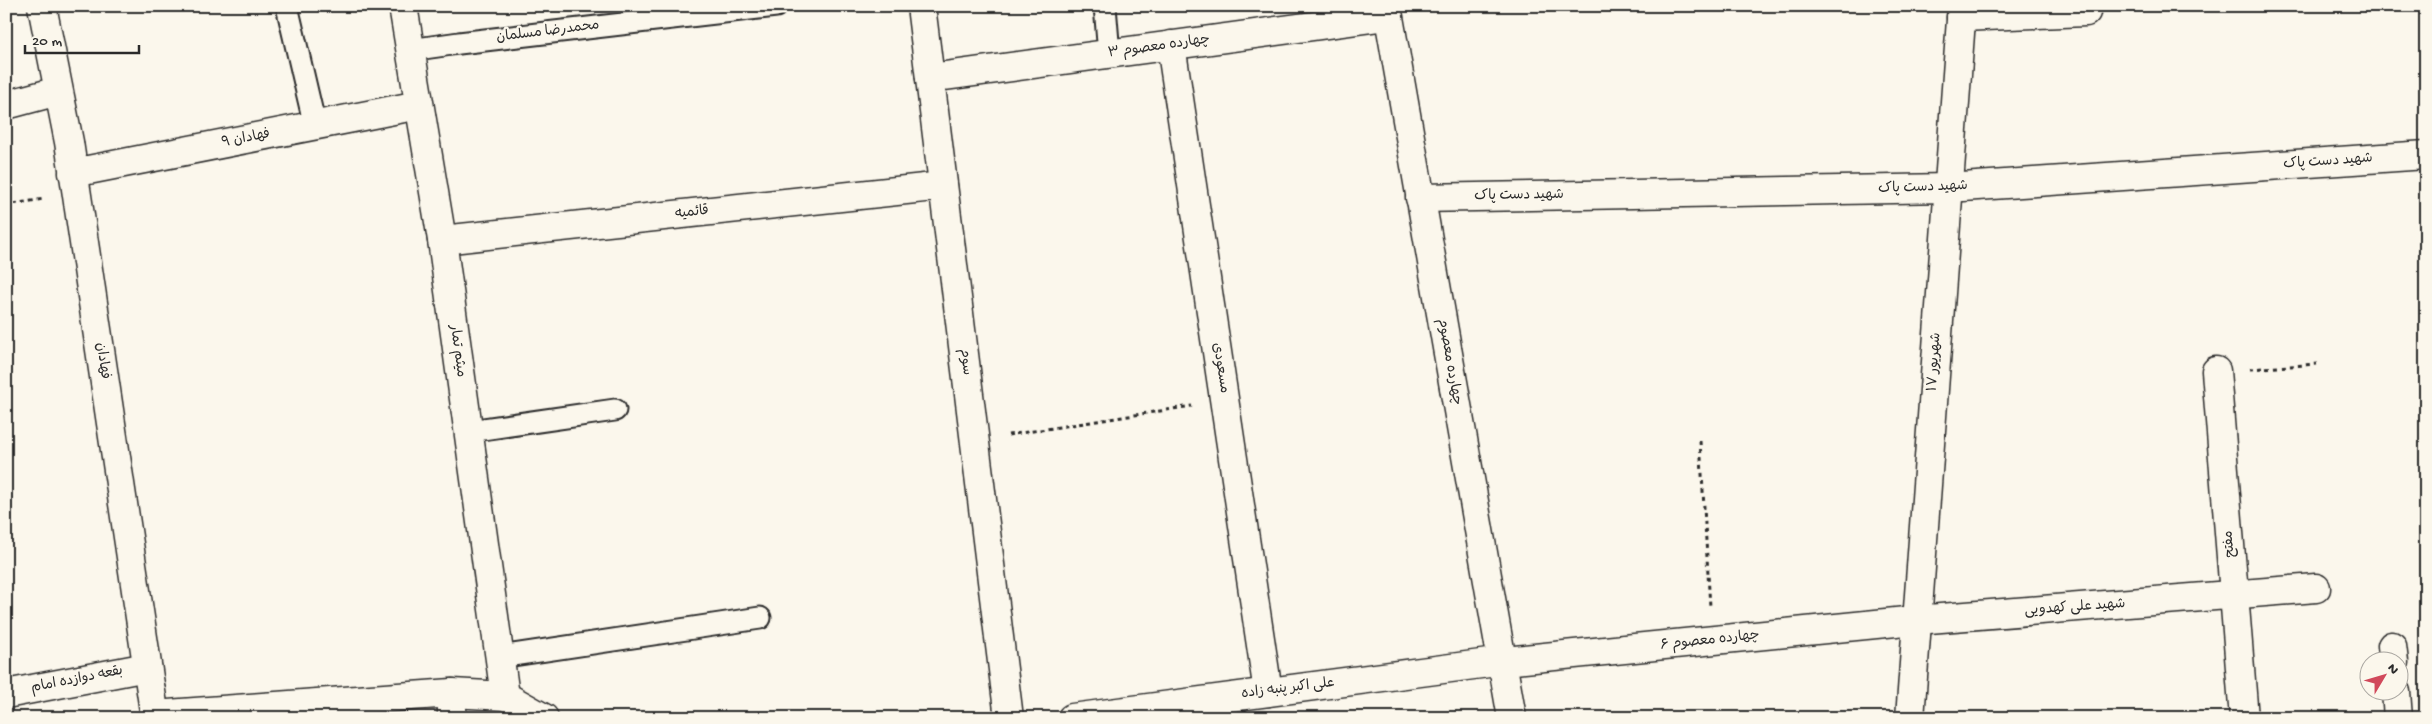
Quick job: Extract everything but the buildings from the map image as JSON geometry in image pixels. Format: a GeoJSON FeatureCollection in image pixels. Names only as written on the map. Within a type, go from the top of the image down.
{"type":"FeatureCollection","features":[{"type":"Feature","properties":{"kind":"street","name":"فهادان"},"geometry":{"type":"LineString","coordinates":[[42,6],[73,173],[155,716]]}},
{"type":"Feature","properties":{"kind":"street","name":"میثم تمار"},"geometry":{"type":"LineString","coordinates":[[403,6],[442,240],[505,696]]}},
{"type":"Feature","properties":{"kind":"street","name":"سوم"},"geometry":{"type":"LineString","coordinates":[[921,6],[1009,718]]}},
{"type":"Feature","properties":{"kind":"street","name":"چهارده معصوم ۳"},"geometry":{"type":"LineString","coordinates":[[930,78],[1172,45],[1387,11]]}},
{"type":"Feature","properties":{"kind":"street","name":"چهارده معصوم"},"geometry":{"type":"LineString","coordinates":[[1387,11],[1504,662],[1512,718]]}},
{"type":"Feature","properties":{"kind":"street"},"geometry":{"type":"LineString","coordinates":[[1961,11],[2086,12]]}},
{"type":"Feature","properties":{"kind":"street","name":"۱۷ شهریور"},"geometry":{"type":"LineString","coordinates":[[1910,718],[1961,11]]}},
{"type":"Feature","properties":{"kind":"street","name":"مسعودی"},"geometry":{"type":"LineString","coordinates":[[1172,45],[1268,692]]}},
{"type":"Feature","properties":{"kind":"street"},"geometry":{"type":"LineString","coordinates":[[6,105],[58,91]]}},
{"type":"Feature","properties":{"kind":"street","name":"فهادان ۹"},"geometry":{"type":"LineString","coordinates":[[73,173],[419,105]]}},
{"type":"Feature","properties":{"kind":"street","name":"شهید دست پاک"},"geometry":{"type":"LineString","coordinates":[[1420,198],[1948,188],[2426,155]]}},
{"type":"Feature","properties":{"kind":"street","name":"قائمیه"},"geometry":{"type":"LineString","coordinates":[[442,240],[943,186]]}},
{"type":"Feature","properties":{"kind":"street","name":"مفتح"},"geometry":{"type":"LineString","coordinates":[[2216,371],[2244,718]]}},
{"type":"Feature","properties":{"kind":"street","name":"شهید علی کهدویی"},"geometry":{"type":"LineString","coordinates":[[1916,620],[2316,588]]}},
{"type":"Feature","properties":{"kind":"street","name":"چهارده معصوم ۶"},"geometry":{"type":"LineString","coordinates":[[1504,662],[1916,620]]}},
{"type":"Feature","properties":{"kind":"street","name":"علی اکبر پنبه زاده"},"geometry":{"type":"LineString","coordinates":[[1072,718],[1504,662]]}},
{"type":"Feature","properties":{"kind":"street","name":"بقعه دوازده امام"},"geometry":{"type":"LineString","coordinates":[[6,694],[147,667]]}},
{"type":"Feature","properties":{"kind":"street"},"geometry":{"type":"LineString","coordinates":[[155,716],[452,706],[505,696],[544,718]]}},
{"type":"Feature","properties":{"kind":"street"},"geometry":{"type":"LineString","coordinates":[[2397,702],[2398,718]]}},
{"type":"Feature","properties":{"kind":"lane"},"geometry":{"type":"LineString","coordinates":[[288,6],[315,126]]}},
{"type":"Feature","properties":{"kind":"lane","name":"محمدرضا مسلمان"},"geometry":{"type":"LineString","coordinates":[[410,50],[776,6]]}},
{"type":"Feature","properties":{"kind":"lane"},"geometry":{"type":"LineString","coordinates":[[1105,6],[1109,54]]}},
{"type":"Feature","properties":{"kind":"lane"},"geometry":{"type":"LineString","coordinates":[[469,431],[615,410]]}},
{"type":"Feature","properties":{"kind":"lane"},"geometry":{"type":"LineString","coordinates":[[500,657],[760,618]]}},
{"type":"Feature","properties":{"kind":"path"},"geometry":{"type":"LineString","coordinates":[[2216,371],[2317,364]]}},
{"type":"Feature","properties":{"kind":"path"},"geometry":{"type":"LineString","coordinates":[[974,441],[1225,401]]}},
{"type":"Feature","properties":{"kind":"path"},"geometry":{"type":"LineString","coordinates":[[1700,441],[1712,641]]}}]}
